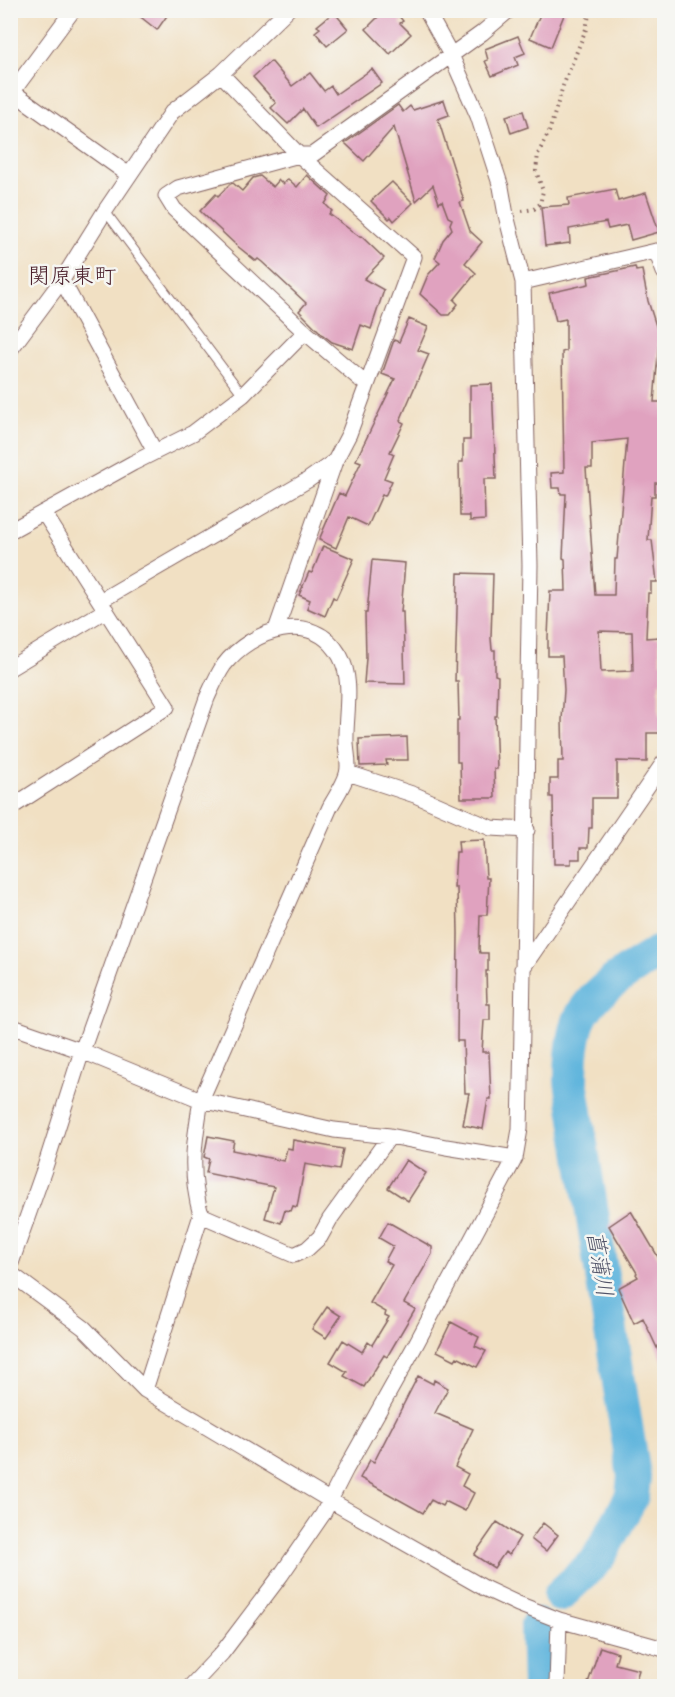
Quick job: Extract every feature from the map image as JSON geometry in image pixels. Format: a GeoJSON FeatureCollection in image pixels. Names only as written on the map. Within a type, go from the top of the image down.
{"type":"FeatureCollection","features":[{"type":"Feature","properties":{"kind":"street"},"geometry":{"type":"LineString","coordinates":[[73,10],[11,92],[129,175]]}},
{"type":"Feature","properties":{"kind":"street"},"geometry":{"type":"LineString","coordinates":[[10,350],[62,280],[105,211],[172,112],[221,74],[287,10]]}},
{"type":"Feature","properties":{"kind":"street"},"geometry":{"type":"LineString","coordinates":[[190,1686],[235,1636],[281,1575],[331,1501],[346,1469],[416,1344],[515,1158],[520,1130],[530,565],[523,282],[501,187],[478,116],[451,55],[426,10]]}},
{"type":"Feature","properties":{"kind":"street"},"geometry":{"type":"LineString","coordinates":[[367,385],[305,332],[174,209],[166,196],[178,188],[299,155],[312,154],[510,10]]}},
{"type":"Feature","properties":{"kind":"street"},"geometry":{"type":"LineString","coordinates":[[221,74],[299,155],[414,257],[349,434],[335,461],[276,630]]}},
{"type":"Feature","properties":{"kind":"street"},"geometry":{"type":"LineString","coordinates":[[523,282],[656,251],[664,272]]}},
{"type":"Feature","properties":{"kind":"street"},"geometry":{"type":"LineString","coordinates":[[62,280],[155,452]]}},
{"type":"Feature","properties":{"kind":"street"},"geometry":{"type":"LineString","coordinates":[[10,531],[193,433],[243,395],[305,332]]}},
{"type":"Feature","properties":{"kind":"street"},"geometry":{"type":"LineString","coordinates":[[10,668],[103,606],[308,480],[335,461]]}},
{"type":"Feature","properties":{"kind":"street"},"geometry":{"type":"LineString","coordinates":[[10,808],[167,707],[44,513]]}},
{"type":"Feature","properties":{"kind":"street"},"geometry":{"type":"LineString","coordinates":[[10,1266],[82,1051],[207,698],[225,665],[243,647],[276,630],[294,627],[307,629],[332,645],[341,657],[348,695],[345,742],[348,772],[330,807],[201,1100],[193,1151],[196,1200],[201,1215],[145,1390]]}},
{"type":"Feature","properties":{"kind":"street"},"geometry":{"type":"LineString","coordinates":[[522,969],[664,762]]}},
{"type":"Feature","properties":{"kind":"street"},"geometry":{"type":"LineString","coordinates":[[348,772],[416,795],[491,828],[527,830]]}},
{"type":"Feature","properties":{"kind":"street"},"geometry":{"type":"LineString","coordinates":[[10,1026],[82,1051],[201,1100],[334,1130],[390,1136],[515,1158]]}},
{"type":"Feature","properties":{"kind":"street"},"geometry":{"type":"LineString","coordinates":[[201,1215],[294,1256],[307,1249],[320,1237],[330,1219],[390,1136]]}},
{"type":"Feature","properties":{"kind":"street"},"geometry":{"type":"LineString","coordinates":[[10,1274],[84,1328],[145,1390],[331,1501],[486,1589],[559,1620],[664,1650]]}},
{"type":"Feature","properties":{"kind":"street"},"geometry":{"type":"LineString","coordinates":[[557,1686],[559,1620]]}},
{"type":"Feature","properties":{"kind":"lane"},"geometry":{"type":"LineString","coordinates":[[105,211],[243,395]]}},
{"type":"Feature","properties":{"kind":"path"},"geometry":{"type":"LineString","coordinates":[[506,215],[534,208],[540,204],[543,191],[536,171],[538,154],[549,132],[563,86],[586,29],[590,10]]}},
{"type":"Feature","properties":{"kind":"building"},"geometry":{"type":"Polygon","coordinates":[[[132,10],[171,10],[157,30],[132,10]]]}},
{"type":"Feature","properties":{"kind":"building"},"geometry":{"type":"Polygon","coordinates":[[[385,10],[394,10],[403,21],[400,23],[411,34],[390,54],[366,29],[385,10]]]}},
{"type":"Feature","properties":{"kind":"building"},"geometry":{"type":"Polygon","coordinates":[[[542,10],[566,10],[551,47],[530,38],[542,10]]]}},
{"type":"Feature","properties":{"kind":"building"},"geometry":{"type":"Polygon","coordinates":[[[334,12],[348,29],[327,46],[315,32],[320,28],[317,26],[334,12]]]}},
{"type":"Feature","properties":{"kind":"building"},"geometry":{"type":"Polygon","coordinates":[[[518,36],[525,53],[515,57],[518,65],[492,76],[485,61],[488,60],[485,49],[518,36]]]}},
{"type":"Feature","properties":{"kind":"building"},"geometry":{"type":"Polygon","coordinates":[[[271,61],[292,86],[310,73],[324,91],[331,86],[336,94],[372,69],[382,83],[316,128],[303,109],[288,124],[271,108],[276,103],[253,77],[271,61]]]}},
{"type":"Feature","properties":{"kind":"building"},"geometry":{"type":"Polygon","coordinates":[[[444,100],[449,115],[438,119],[464,201],[460,202],[470,231],[482,242],[465,263],[476,273],[454,300],[458,304],[449,315],[443,315],[420,294],[428,275],[440,262],[435,258],[443,240],[452,229],[450,224],[452,219],[448,217],[442,201],[439,203],[433,185],[416,201],[394,127],[364,161],[345,143],[398,105],[403,112],[410,106],[413,110],[444,100]]]}},
{"type":"Feature","properties":{"kind":"building"},"geometry":{"type":"Polygon","coordinates":[[[523,111],[528,127],[511,133],[506,116],[523,111]]]}},
{"type":"Feature","properties":{"kind":"building"},"geometry":{"type":"Polygon","coordinates":[[[307,175],[330,196],[325,204],[332,211],[329,214],[361,236],[384,258],[364,279],[384,290],[371,329],[361,325],[353,349],[332,342],[323,335],[299,311],[306,303],[262,262],[258,259],[256,261],[236,245],[200,211],[216,194],[218,196],[230,184],[233,183],[242,191],[253,178],[260,176],[273,187],[279,180],[283,184],[288,179],[297,187],[307,175]]]}},
{"type":"Feature","properties":{"kind":"building"},"geometry":{"type":"Polygon","coordinates":[[[392,182],[413,203],[394,221],[371,201],[392,182]]]}},
{"type":"Feature","properties":{"kind":"building"},"geometry":{"type":"Polygon","coordinates":[[[615,189],[618,201],[646,193],[659,232],[631,240],[627,225],[608,229],[606,222],[569,229],[570,243],[545,246],[541,207],[569,205],[568,198],[615,189]]]}},
{"type":"Feature","properties":{"kind":"building"},"geometry":{"type":"Polygon","coordinates":[[[635,267],[636,271],[642,270],[648,301],[657,329],[660,329],[654,402],[664,402],[664,483],[655,483],[655,496],[651,496],[648,540],[652,540],[657,582],[651,582],[651,593],[648,593],[646,638],[659,637],[660,662],[663,662],[662,683],[659,682],[659,716],[664,716],[664,733],[647,733],[647,762],[617,761],[617,798],[592,798],[592,828],[589,828],[588,848],[580,848],[580,859],[571,859],[571,864],[554,864],[553,797],[550,797],[550,779],[558,779],[558,761],[563,761],[564,690],[562,656],[548,656],[548,637],[550,591],[566,591],[565,559],[563,558],[566,494],[561,494],[560,488],[552,488],[551,473],[564,472],[562,352],[566,351],[566,319],[556,321],[549,293],[589,284],[588,277],[635,267]],[[627,439],[592,443],[592,468],[586,468],[595,595],[614,595],[615,559],[617,559],[627,439]],[[599,631],[601,672],[633,671],[632,632],[599,631]]]}},
{"type":"Feature","properties":{"kind":"building"},"geometry":{"type":"Polygon","coordinates":[[[409,319],[428,327],[418,350],[429,354],[400,421],[404,423],[390,452],[394,454],[384,478],[392,481],[385,496],[382,495],[368,526],[349,517],[336,548],[319,540],[339,493],[345,496],[361,462],[356,460],[395,379],[382,374],[394,340],[399,342],[409,319]]]}},
{"type":"Feature","properties":{"kind":"building"},"geometry":{"type":"Polygon","coordinates":[[[492,384],[496,479],[484,479],[485,520],[470,521],[470,516],[460,516],[459,462],[463,462],[463,440],[470,440],[470,385],[492,384]]]}},
{"type":"Feature","properties":{"kind":"building"},"geometry":{"type":"Polygon","coordinates":[[[323,546],[354,559],[336,599],[333,597],[325,616],[307,608],[310,600],[299,595],[309,572],[312,573],[323,546]]]}},
{"type":"Feature","properties":{"kind":"building"},"geometry":{"type":"Polygon","coordinates":[[[372,560],[405,563],[401,612],[403,612],[405,684],[364,683],[365,613],[367,613],[372,560]]]}},
{"type":"Feature","properties":{"kind":"building"},"geometry":{"type":"Polygon","coordinates":[[[458,573],[493,574],[491,638],[492,650],[495,650],[495,675],[498,676],[497,716],[495,716],[497,769],[494,769],[495,798],[461,798],[460,762],[457,762],[458,681],[455,681],[458,573]]]}},
{"type":"Feature","properties":{"kind":"building"},"geometry":{"type":"Polygon","coordinates":[[[407,737],[408,760],[386,760],[387,765],[360,766],[359,739],[407,737]]]}},
{"type":"Feature","properties":{"kind":"building"},"geometry":{"type":"Polygon","coordinates":[[[484,840],[486,878],[489,878],[487,915],[480,915],[479,949],[480,953],[488,953],[488,971],[486,971],[490,1020],[484,1020],[482,1052],[489,1052],[491,1099],[488,1099],[483,1129],[463,1125],[469,1093],[465,1093],[463,1041],[457,1041],[458,933],[457,888],[454,888],[456,852],[459,852],[458,841],[484,840]]]}},
{"type":"Feature","properties":{"kind":"building"},"geometry":{"type":"Polygon","coordinates":[[[208,1136],[234,1141],[232,1150],[284,1161],[287,1148],[292,1149],[293,1140],[343,1149],[339,1170],[305,1164],[297,1207],[293,1206],[291,1211],[285,1210],[281,1223],[265,1218],[274,1187],[206,1173],[209,1159],[204,1157],[208,1136]]]}},
{"type":"Feature","properties":{"kind":"building"},"geometry":{"type":"Polygon","coordinates":[[[406,1160],[426,1173],[408,1201],[388,1188],[406,1160]]]}},
{"type":"Feature","properties":{"kind":"building"},"geometry":{"type":"Polygon","coordinates":[[[631,1211],[664,1267],[664,1363],[643,1318],[634,1323],[618,1288],[638,1277],[609,1226],[631,1211]]]}},
{"type":"Feature","properties":{"kind":"building"},"geometry":{"type":"Polygon","coordinates":[[[388,1222],[432,1247],[432,1254],[404,1303],[415,1309],[387,1357],[384,1355],[364,1387],[344,1376],[347,1372],[330,1362],[343,1340],[362,1352],[368,1342],[372,1345],[389,1317],[385,1315],[386,1312],[370,1303],[392,1265],[385,1261],[393,1246],[379,1238],[388,1222]]]}},
{"type":"Feature","properties":{"kind":"building"},"geometry":{"type":"Polygon","coordinates":[[[327,1307],[341,1316],[326,1338],[312,1329],[327,1307]]]}},
{"type":"Feature","properties":{"kind":"building"},"geometry":{"type":"Polygon","coordinates":[[[451,1322],[479,1337],[475,1346],[486,1351],[477,1367],[457,1357],[455,1360],[437,1351],[451,1322]]]}},
{"type":"Feature","properties":{"kind":"building"},"geometry":{"type":"Polygon","coordinates":[[[418,1376],[433,1384],[434,1380],[448,1388],[435,1413],[473,1429],[455,1467],[468,1474],[462,1486],[474,1493],[465,1511],[445,1501],[442,1506],[431,1500],[423,1513],[360,1478],[370,1460],[374,1462],[418,1376]]]}},
{"type":"Feature","properties":{"kind":"building"},"geometry":{"type":"Polygon","coordinates":[[[497,1522],[520,1537],[509,1555],[505,1552],[494,1568],[474,1555],[497,1522]]]}},
{"type":"Feature","properties":{"kind":"building"},"geometry":{"type":"Polygon","coordinates":[[[543,1523],[558,1535],[546,1551],[531,1539],[543,1523]]]}},
{"type":"Feature","properties":{"kind":"building"},"geometry":{"type":"Polygon","coordinates":[[[600,1647],[618,1653],[615,1664],[639,1670],[634,1686],[587,1686],[600,1647]]]}},
{"type":"Feature","properties":{"kind":"waterway","name":"菖蒲川"},"geometry":{"type":"LineString","coordinates":[[560,1595],[597,1560],[632,1496],[634,1476],[571,1081],[573,1043],[579,1021],[585,1009],[594,999],[616,979],[664,949]]}},
{"type":"Feature","properties":{"kind":"waterway","name":"菖蒲川"},"geometry":{"type":"LineString","coordinates":[[537,1625],[539,1686]]}},
{"type":"Feature","properties":{"kind":"district","name":"関原東町"},"geometry":{"type":"Point","coordinates":[72,276]}}]}
